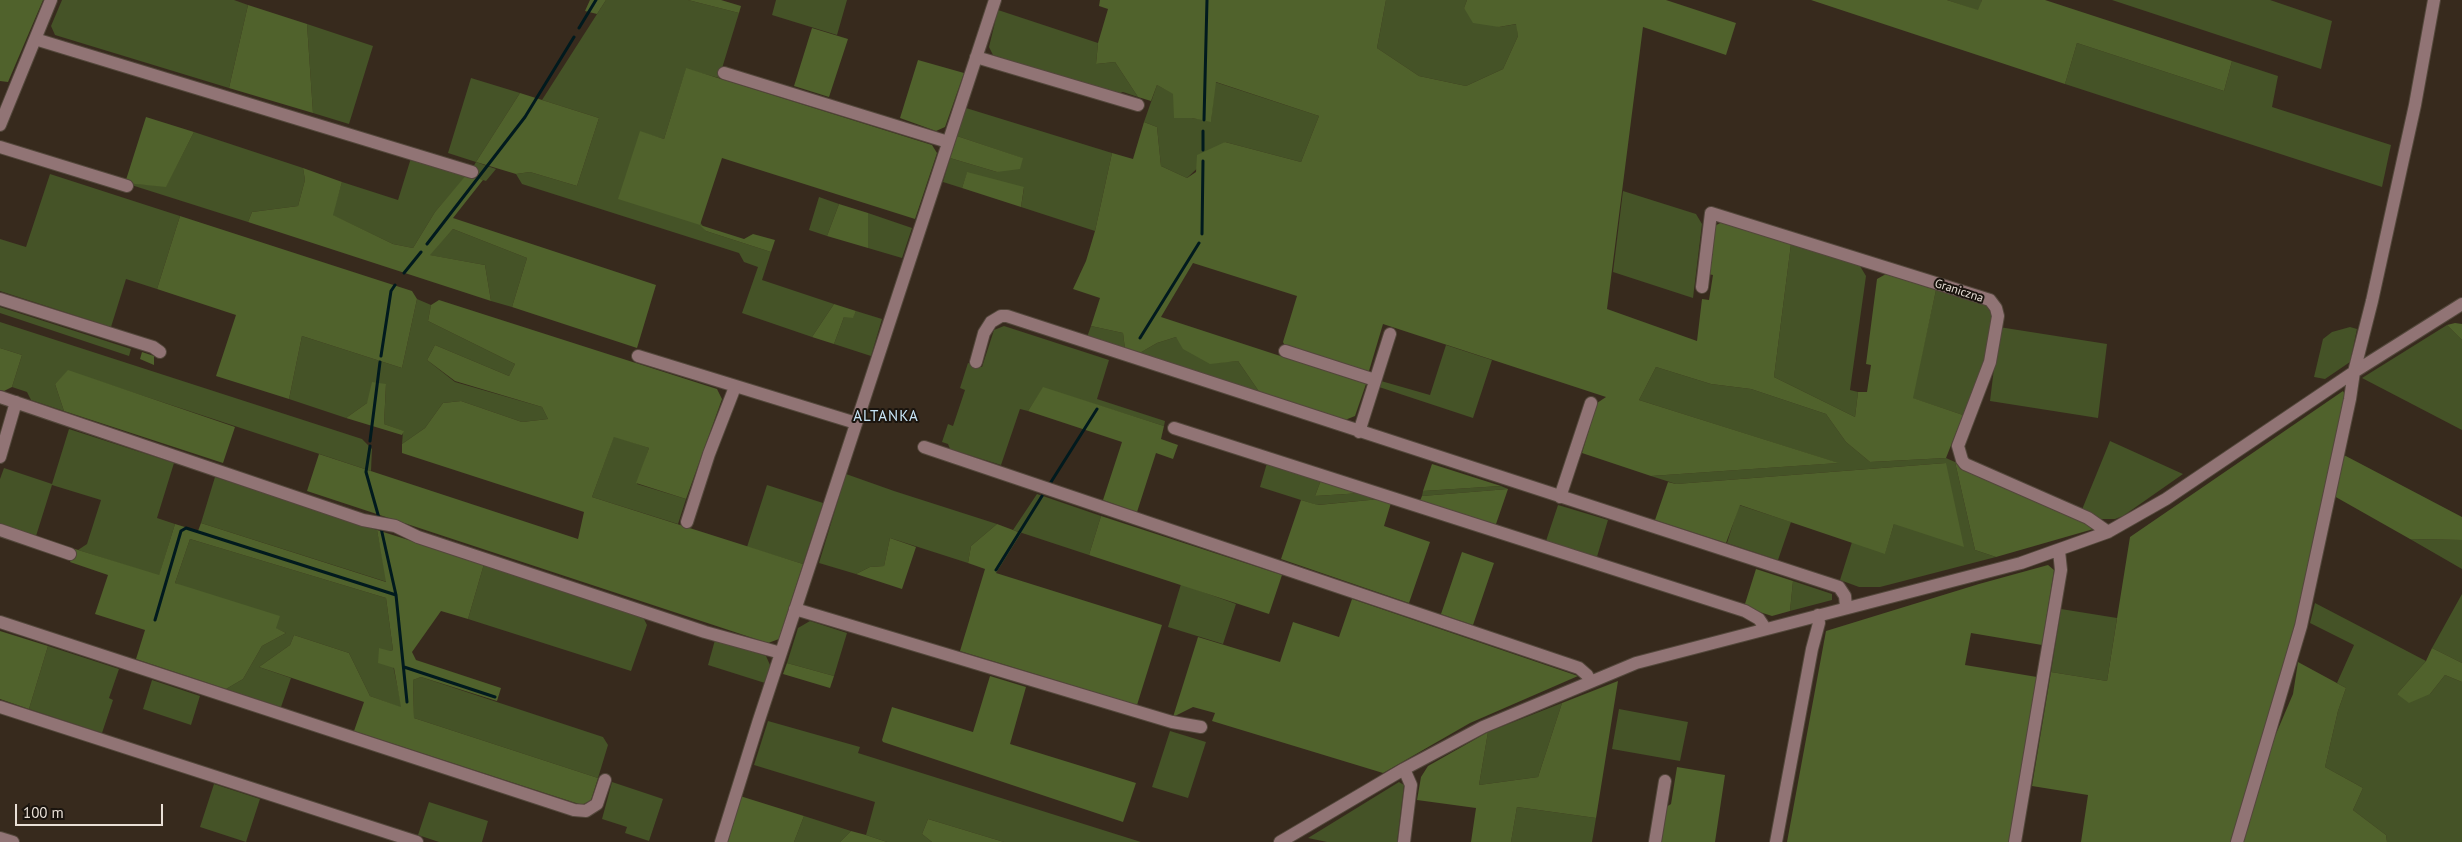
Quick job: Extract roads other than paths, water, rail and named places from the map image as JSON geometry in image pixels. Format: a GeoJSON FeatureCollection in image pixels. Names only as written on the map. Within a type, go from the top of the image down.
{"type":"FeatureCollection","features":[{"type":"Feature","properties":{"kind":"street"},"geometry":{"type":"LineString","coordinates":[[0,125],[51,0]]}},
{"type":"Feature","properties":{"kind":"street"},"geometry":{"type":"LineString","coordinates":[[721,842],[795,609],[995,0]]}},
{"type":"Feature","properties":{"kind":"street"},"geometry":{"type":"LineString","coordinates":[[2237,842],[2301,626],[2350,399],[2354,372],[2372,302],[2413,114],[2434,0]]}},
{"type":"Feature","properties":{"kind":"street"},"geometry":{"type":"LineString","coordinates":[[36,38],[472,172]]}},
{"type":"Feature","properties":{"kind":"street"},"geometry":{"type":"LineString","coordinates":[[976,57],[1138,105]]}},
{"type":"Feature","properties":{"kind":"street"},"geometry":{"type":"LineString","coordinates":[[724,73],[948,142]]}},
{"type":"Feature","properties":{"kind":"street"},"geometry":{"type":"LineString","coordinates":[[0,147],[127,186]]}},
{"type":"Feature","properties":{"kind":"street","name":"Graniczna"},"geometry":{"type":"LineString","coordinates":[[1702,287],[1711,213],[1990,300],[1996,308],[1998,316],[1992,353],[1958,446],[1962,460],[1965,464],[2088,518],[2108,532]]}},
{"type":"Feature","properties":{"kind":"street"},"geometry":{"type":"LineString","coordinates":[[0,299],[153,347],[160,352]]}},
{"type":"Feature","properties":{"kind":"street"},"geometry":{"type":"LineString","coordinates":[[1280,842],[1404,769],[1483,727],[1644,660],[2021,563],[2108,532],[2166,499],[2354,372],[2460,306]]}},
{"type":"Feature","properties":{"kind":"street"},"geometry":{"type":"LineString","coordinates":[[976,362],[984,332],[991,322],[1001,316],[1007,316],[1838,587],[1845,596],[1846,607]]}},
{"type":"Feature","properties":{"kind":"street"},"geometry":{"type":"LineString","coordinates":[[1359,432],[1390,334]]}},
{"type":"Feature","properties":{"kind":"street"},"geometry":{"type":"LineString","coordinates":[[1285,351],[1375,380]]}},
{"type":"Feature","properties":{"kind":"street"},"geometry":{"type":"LineString","coordinates":[[638,356],[856,423]]}},
{"type":"Feature","properties":{"kind":"street"},"geometry":{"type":"LineString","coordinates":[[687,522],[709,454],[735,387]]}},
{"type":"Feature","properties":{"kind":"street"},"geometry":{"type":"LineString","coordinates":[[0,397],[363,520],[395,526],[418,537],[705,632],[781,653]]}},
{"type":"Feature","properties":{"kind":"street"},"geometry":{"type":"LineString","coordinates":[[0,456],[16,402]]}},
{"type":"Feature","properties":{"kind":"street"},"geometry":{"type":"LineString","coordinates":[[1560,497],[1591,403]]}},
{"type":"Feature","properties":{"kind":"street"},"geometry":{"type":"LineString","coordinates":[[1174,428],[1745,612],[1759,619],[1765,628]]}},
{"type":"Feature","properties":{"kind":"street"},"geometry":{"type":"LineString","coordinates":[[924,447],[1579,668],[1587,675],[1590,681]]}},
{"type":"Feature","properties":{"kind":"street"},"geometry":{"type":"LineString","coordinates":[[0,530],[70,554]]}},
{"type":"Feature","properties":{"kind":"street"},"geometry":{"type":"LineString","coordinates":[[2015,842],[2061,570],[2059,551]]}},
{"type":"Feature","properties":{"kind":"street"},"geometry":{"type":"LineString","coordinates":[[795,609],[1163,719],[1201,727]]}},
{"type":"Feature","properties":{"kind":"street"},"geometry":{"type":"LineString","coordinates":[[1776,842],[1812,650],[1819,623],[1818,615]]}},
{"type":"Feature","properties":{"kind":"street"},"geometry":{"type":"LineString","coordinates":[[0,622],[574,810],[586,810],[597,804],[605,780]]}},
{"type":"Feature","properties":{"kind":"street"},"geometry":{"type":"LineString","coordinates":[[0,707],[417,842]]}},
{"type":"Feature","properties":{"kind":"street"},"geometry":{"type":"LineString","coordinates":[[1404,769],[1411,785],[1404,842]]}},
{"type":"Feature","properties":{"kind":"street"},"geometry":{"type":"LineString","coordinates":[[1656,842],[1665,781]]}},
{"type":"Feature","properties":{"kind":"street"},"geometry":{"type":"LineString","coordinates":[[0,838],[13,842]]}},
{"type":"Feature","properties":{"kind":"waterway"},"geometry":{"type":"LineString","coordinates":[[579,28],[596,0]]}},
{"type":"Feature","properties":{"kind":"waterway"},"geometry":{"type":"LineString","coordinates":[[1204,120],[1207,0]]}},
{"type":"Feature","properties":{"kind":"waterway"},"geometry":{"type":"LineString","coordinates":[[427,244],[525,117],[574,37]]}},
{"type":"Feature","properties":{"kind":"waterway"},"geometry":{"type":"LineString","coordinates":[[1203,131],[1203,150]]}},
{"type":"Feature","properties":{"kind":"waterway"},"geometry":{"type":"LineString","coordinates":[[1202,234],[1203,161]]}},
{"type":"Feature","properties":{"kind":"waterway"},"geometry":{"type":"LineString","coordinates":[[1140,338],[1199,243]]}},
{"type":"Feature","properties":{"kind":"waterway"},"geometry":{"type":"LineString","coordinates":[[404,273],[421,252]]}},
{"type":"Feature","properties":{"kind":"waterway"},"geometry":{"type":"LineString","coordinates":[[381,356],[391,291],[395,285]]}},
{"type":"Feature","properties":{"kind":"waterway"},"geometry":{"type":"LineString","coordinates":[[370,441],[380,362]]}},
{"type":"Feature","properties":{"kind":"waterway"},"geometry":{"type":"LineString","coordinates":[[1051,482],[1097,409]]}},
{"type":"Feature","properties":{"kind":"waterway"},"geometry":{"type":"LineString","coordinates":[[370,446],[366,472],[379,518]]}},
{"type":"Feature","properties":{"kind":"waterway"},"geometry":{"type":"LineString","coordinates":[[996,570],[1042,496]]}},
{"type":"Feature","properties":{"kind":"waterway"},"geometry":{"type":"LineString","coordinates":[[155,620],[181,531],[186,528],[396,595]]}},
{"type":"Feature","properties":{"kind":"waterway"},"geometry":{"type":"LineString","coordinates":[[381,528],[396,595],[407,702]]}},
{"type":"Feature","properties":{"kind":"waterway"},"geometry":{"type":"LineString","coordinates":[[404,667],[495,697]]}},
{"type":"Feature","properties":{"kind":"district","name":"ALTANKA"},"geometry":{"type":"Point","coordinates":[886,417]}}]}
